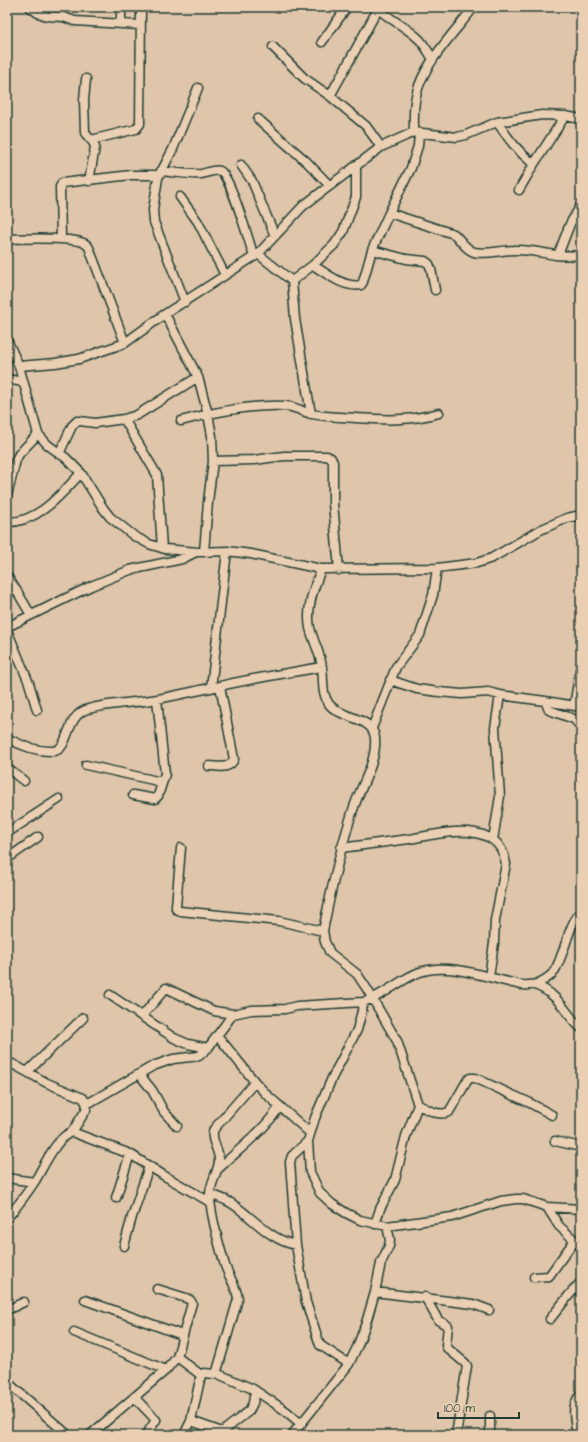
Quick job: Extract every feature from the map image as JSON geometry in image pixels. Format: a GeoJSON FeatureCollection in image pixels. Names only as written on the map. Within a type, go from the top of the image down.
{"type":"FeatureCollection","features":[{"type":"Feature","properties":{"kind":"street"},"geometry":{"type":"LineString","coordinates":[[30,7],[38,13],[47,16],[63,17],[75,21],[118,25],[140,25]]}},
{"type":"Feature","properties":{"kind":"street"},"geometry":{"type":"LineString","coordinates":[[121,7],[121,24]]}},
{"type":"Feature","properties":{"kind":"street"},"geometry":{"type":"LineString","coordinates":[[91,140],[136,128],[140,124],[141,7]]}},
{"type":"Feature","properties":{"kind":"street"},"geometry":{"type":"LineString","coordinates":[[322,42],[347,7]]}},
{"type":"Feature","properties":{"kind":"street"},"geometry":{"type":"LineString","coordinates":[[313,265],[335,279],[348,284],[361,285],[372,250],[411,168],[418,146],[414,110],[416,94],[433,59],[474,7]]}},
{"type":"Feature","properties":{"kind":"street"},"geometry":{"type":"LineString","coordinates":[[330,96],[377,8],[420,41],[433,59]]}},
{"type":"Feature","properties":{"kind":"street"},"geometry":{"type":"LineString","coordinates":[[273,47],[304,78],[330,96],[366,126],[381,147]]}},
{"type":"Feature","properties":{"kind":"street"},"geometry":{"type":"LineString","coordinates":[[86,79],[84,100],[85,132],[94,142],[95,147],[89,181]]}},
{"type":"Feature","properties":{"kind":"street"},"geometry":{"type":"LineString","coordinates":[[185,302],[154,222],[153,210],[156,183],[185,124],[198,88]]}},
{"type":"Feature","properties":{"kind":"street"},"geometry":{"type":"LineString","coordinates":[[20,366],[79,359],[125,343],[165,314],[256,255],[303,206],[381,147],[416,132],[457,137],[497,122],[542,115],[580,117]]}},
{"type":"Feature","properties":{"kind":"street"},"geometry":{"type":"LineString","coordinates":[[519,190],[565,116]]}},
{"type":"Feature","properties":{"kind":"street"},"geometry":{"type":"LineString","coordinates":[[258,119],[307,162],[329,186]]}},
{"type":"Feature","properties":{"kind":"street"},"geometry":{"type":"LineString","coordinates":[[497,122],[513,145],[534,164]]}},
{"type":"Feature","properties":{"kind":"street"},"geometry":{"type":"LineString","coordinates":[[241,165],[252,181],[275,236]]}},
{"type":"Feature","properties":{"kind":"street"},"geometry":{"type":"LineString","coordinates":[[292,281],[313,265],[334,245],[343,232],[356,197],[356,165]]}},
{"type":"Feature","properties":{"kind":"street"},"geometry":{"type":"LineString","coordinates":[[62,239],[60,187],[62,184],[131,175],[160,173],[201,174],[216,170],[224,173],[230,184],[256,255],[292,281],[295,319],[311,414]]}},
{"type":"Feature","properties":{"kind":"street"},"geometry":{"type":"LineString","coordinates":[[180,197],[198,222],[225,275]]}},
{"type":"Feature","properties":{"kind":"street"},"geometry":{"type":"LineString","coordinates":[[558,255],[570,224],[581,205]]}},
{"type":"Feature","properties":{"kind":"street"},"geometry":{"type":"LineString","coordinates":[[389,213],[454,234],[461,239],[466,248],[474,252],[488,253],[512,250],[529,250],[558,255],[581,256]]}},
{"type":"Feature","properties":{"kind":"street"},"geometry":{"type":"LineString","coordinates":[[7,239],[62,239],[87,244],[125,343]]}},
{"type":"Feature","properties":{"kind":"street"},"geometry":{"type":"LineString","coordinates":[[372,250],[406,259],[425,261],[432,269],[435,290]]}},
{"type":"Feature","properties":{"kind":"street"},"geometry":{"type":"LineString","coordinates":[[165,314],[198,377],[212,436],[213,461],[200,552]]}},
{"type":"Feature","properties":{"kind":"street"},"geometry":{"type":"LineString","coordinates":[[7,340],[20,366],[38,434],[48,445],[82,473],[102,508],[116,523],[134,536],[149,544],[162,548],[200,552],[227,551],[263,556],[305,567],[321,569],[339,570],[413,567],[437,568],[477,563],[492,558],[540,530],[567,518],[581,515]]}},
{"type":"Feature","properties":{"kind":"street"},"geometry":{"type":"LineString","coordinates":[[60,454],[72,426],[77,421],[95,423],[124,419],[136,415],[198,377]]}},
{"type":"Feature","properties":{"kind":"street"},"geometry":{"type":"LineString","coordinates":[[7,379],[23,382]]}},
{"type":"Feature","properties":{"kind":"street"},"geometry":{"type":"LineString","coordinates":[[181,421],[208,414],[255,407],[277,406],[298,408],[311,414],[394,420],[421,418],[439,413]]}},
{"type":"Feature","properties":{"kind":"street"},"geometry":{"type":"LineString","coordinates":[[124,419],[158,474],[162,548]]}},
{"type":"Feature","properties":{"kind":"street"},"geometry":{"type":"LineString","coordinates":[[7,496],[16,460],[38,434]]}},
{"type":"Feature","properties":{"kind":"street"},"geometry":{"type":"LineString","coordinates":[[213,461],[254,460],[284,456],[327,456],[331,458],[333,462],[333,503],[339,570]]}},
{"type":"Feature","properties":{"kind":"street"},"geometry":{"type":"LineString","coordinates":[[7,522],[26,520],[37,514],[82,473]]}},
{"type":"Feature","properties":{"kind":"street"},"geometry":{"type":"LineString","coordinates":[[211,688],[227,551]]}},
{"type":"Feature","properties":{"kind":"street"},"geometry":{"type":"LineString","coordinates":[[7,627],[91,586],[130,570],[182,559],[200,552]]}},
{"type":"Feature","properties":{"kind":"street"},"geometry":{"type":"LineString","coordinates":[[375,1224],[380,1208],[395,1180],[406,1136],[418,1105],[397,1041],[357,974],[330,953],[325,942],[323,931],[341,848],[373,757],[375,738],[372,728],[396,667],[420,634],[433,594],[437,568]]}},
{"type":"Feature","properties":{"kind":"street"},"geometry":{"type":"LineString","coordinates":[[321,569],[310,601],[309,615],[310,628],[322,667],[324,695],[329,705],[372,728]]}},
{"type":"Feature","properties":{"kind":"street"},"geometry":{"type":"LineString","coordinates":[[7,576],[31,616]]}},
{"type":"Feature","properties":{"kind":"street"},"geometry":{"type":"LineString","coordinates":[[7,630],[29,683],[37,710]]}},
{"type":"Feature","properties":{"kind":"street"},"geometry":{"type":"LineString","coordinates":[[390,680],[417,689],[462,694],[488,692],[577,707],[581,665]]}},
{"type":"Feature","properties":{"kind":"street"},"geometry":{"type":"LineString","coordinates":[[7,738],[20,744],[38,749],[54,751],[63,746],[71,724],[77,715],[86,710],[100,706],[157,699],[322,667]]}},
{"type":"Feature","properties":{"kind":"street"},"geometry":{"type":"LineString","coordinates":[[209,766],[228,767],[232,765],[234,759],[220,686]]}},
{"type":"Feature","properties":{"kind":"street"},"geometry":{"type":"LineString","coordinates":[[493,840],[500,796],[495,728],[500,695]]}},
{"type":"Feature","properties":{"kind":"street"},"geometry":{"type":"LineString","coordinates":[[133,794],[155,799],[158,796],[165,771],[157,699]]}},
{"type":"Feature","properties":{"kind":"street"},"geometry":{"type":"LineString","coordinates":[[545,701],[549,710],[574,719],[581,727]]}},
{"type":"Feature","properties":{"kind":"street"},"geometry":{"type":"LineString","coordinates":[[86,765],[162,782]]}},
{"type":"Feature","properties":{"kind":"street"},"geometry":{"type":"LineString","coordinates":[[7,768],[24,781]]}},
{"type":"Feature","properties":{"kind":"street"},"geometry":{"type":"LineString","coordinates":[[7,833],[59,799]]}},
{"type":"Feature","properties":{"kind":"street"},"geometry":{"type":"LineString","coordinates":[[341,848],[449,833],[473,832],[487,836],[493,840],[501,848],[505,855],[506,864],[498,905],[489,977]]}},
{"type":"Feature","properties":{"kind":"street"},"geometry":{"type":"LineString","coordinates":[[7,859],[38,837]]}},
{"type":"Feature","properties":{"kind":"street"},"geometry":{"type":"LineString","coordinates":[[181,848],[176,909],[180,911],[279,921],[323,931]]}},
{"type":"Feature","properties":{"kind":"street"},"geometry":{"type":"LineString","coordinates":[[534,985],[554,973],[573,923],[581,913]]}},
{"type":"Feature","properties":{"kind":"street"},"geometry":{"type":"LineString","coordinates":[[142,1016],[166,988],[214,1012],[233,1014],[251,1010],[285,1009],[297,1006],[363,1002],[373,999],[408,977],[422,971],[451,970],[524,985],[534,985],[553,995],[574,1022],[581,1028]]}},
{"type":"Feature","properties":{"kind":"street"},"geometry":{"type":"LineString","coordinates":[[110,995],[180,1042],[208,1048]]}},
{"type":"Feature","properties":{"kind":"street"},"geometry":{"type":"LineString","coordinates":[[349,1364],[320,1345],[306,1302],[296,1246],[290,1162],[292,1156],[309,1137],[332,1078],[357,1030],[363,1002]]}},
{"type":"Feature","properties":{"kind":"street"},"geometry":{"type":"LineString","coordinates":[[87,1104],[139,1074],[173,1059],[199,1056],[208,1048],[233,1014]]}},
{"type":"Feature","properties":{"kind":"street"},"geometry":{"type":"LineString","coordinates":[[27,1072],[83,1018]]}},
{"type":"Feature","properties":{"kind":"street"},"geometry":{"type":"LineString","coordinates":[[218,1035],[255,1082],[309,1137],[310,1172],[320,1193],[332,1204],[346,1213],[375,1224],[387,1226],[452,1217],[508,1200],[523,1199],[547,1207],[581,1208]]}},
{"type":"Feature","properties":{"kind":"street"},"geometry":{"type":"LineString","coordinates":[[7,1061],[47,1083],[83,1098],[87,1104],[86,1110],[72,1132],[68,1133],[61,1140],[47,1159],[34,1182],[7,1218]]}},
{"type":"Feature","properties":{"kind":"street"},"geometry":{"type":"LineString","coordinates":[[139,1074],[152,1090],[164,1112],[177,1126]]}},
{"type":"Feature","properties":{"kind":"street"},"geometry":{"type":"LineString","coordinates":[[418,1105],[439,1114],[449,1112],[467,1081],[470,1078],[475,1078],[528,1102],[552,1115]]}},
{"type":"Feature","properties":{"kind":"street"},"geometry":{"type":"LineString","coordinates":[[216,1373],[238,1299],[238,1292],[228,1276],[224,1265],[210,1198],[211,1186],[217,1170],[219,1153],[213,1137],[213,1132],[255,1082]]}},
{"type":"Feature","properties":{"kind":"street"},"geometry":{"type":"LineString","coordinates":[[217,1170],[263,1128],[274,1116],[280,1106]]}},
{"type":"Feature","properties":{"kind":"street"},"geometry":{"type":"LineString","coordinates":[[72,1132],[130,1154],[149,1166],[210,1198],[230,1203],[256,1224],[282,1242],[296,1246]]}},
{"type":"Feature","properties":{"kind":"street"},"geometry":{"type":"LineString","coordinates":[[555,1141],[581,1147]]}},
{"type":"Feature","properties":{"kind":"street"},"geometry":{"type":"LineString","coordinates":[[116,1198],[130,1154]]}},
{"type":"Feature","properties":{"kind":"street"},"geometry":{"type":"LineString","coordinates":[[124,1246],[149,1166]]}},
{"type":"Feature","properties":{"kind":"street"},"geometry":{"type":"LineString","coordinates":[[7,1178],[34,1182]]}},
{"type":"Feature","properties":{"kind":"street"},"geometry":{"type":"LineString","coordinates":[[547,1207],[559,1226],[581,1246]]}},
{"type":"Feature","properties":{"kind":"street"},"geometry":{"type":"LineString","coordinates":[[292,1435],[300,1423],[349,1364],[366,1323],[376,1292],[381,1263],[389,1246],[390,1240],[387,1226]]}},
{"type":"Feature","properties":{"kind":"street"},"geometry":{"type":"LineString","coordinates":[[534,1277],[549,1276],[574,1241]]}},
{"type":"Feature","properties":{"kind":"street"},"geometry":{"type":"LineString","coordinates":[[550,1319],[581,1282]]}},
{"type":"Feature","properties":{"kind":"street"},"geometry":{"type":"LineString","coordinates":[[90,1435],[166,1370],[177,1357],[182,1335],[191,1308],[190,1300],[157,1289]]}},
{"type":"Feature","properties":{"kind":"street"},"geometry":{"type":"LineString","coordinates":[[376,1292],[473,1304],[490,1310]]}},
{"type":"Feature","properties":{"kind":"street"},"geometry":{"type":"LineString","coordinates":[[425,1297],[438,1320],[448,1326],[447,1348],[467,1366],[456,1435]]}},
{"type":"Feature","properties":{"kind":"street"},"geometry":{"type":"LineString","coordinates":[[85,1300],[182,1335]]}},
{"type":"Feature","properties":{"kind":"street"},"geometry":{"type":"LineString","coordinates":[[7,1310],[24,1302]]}},
{"type":"Feature","properties":{"kind":"street"},"geometry":{"type":"LineString","coordinates":[[74,1332],[166,1370]]}},
{"type":"Feature","properties":{"kind":"street"},"geometry":{"type":"LineString","coordinates":[[177,1357],[201,1376]]}},
{"type":"Feature","properties":{"kind":"street"},"geometry":{"type":"LineString","coordinates":[[184,1435],[192,1422],[201,1376],[204,1373],[216,1373],[255,1391],[286,1411],[300,1423]]}},
{"type":"Feature","properties":{"kind":"street"},"geometry":{"type":"LineString","coordinates":[[7,1382],[68,1435]]}},
{"type":"Feature","properties":{"kind":"street"},"geometry":{"type":"LineString","coordinates":[[192,1422],[222,1432],[249,1411],[253,1404],[255,1391]]}},
{"type":"Feature","properties":{"kind":"street"},"geometry":{"type":"LineString","coordinates":[[577,1435],[574,1412],[576,1402],[581,1394]]}},
{"type":"Feature","properties":{"kind":"street"},"geometry":{"type":"LineString","coordinates":[[134,1397],[156,1420],[146,1435]]}},
{"type":"Feature","properties":{"kind":"street"},"geometry":{"type":"LineString","coordinates":[[490,1416],[490,1435]]}}]}
